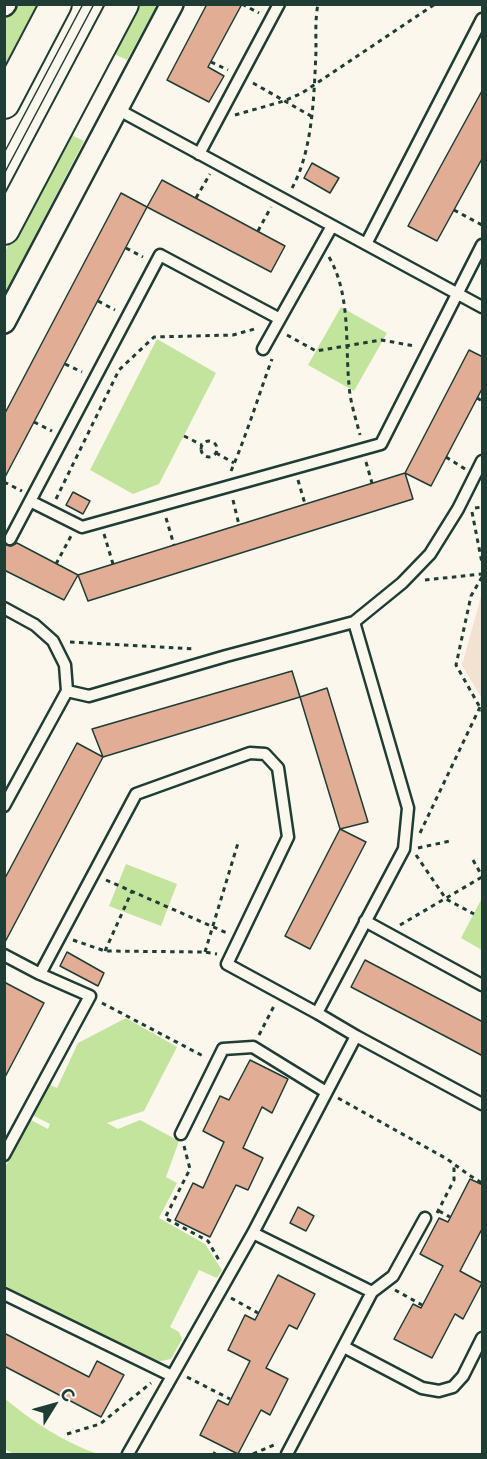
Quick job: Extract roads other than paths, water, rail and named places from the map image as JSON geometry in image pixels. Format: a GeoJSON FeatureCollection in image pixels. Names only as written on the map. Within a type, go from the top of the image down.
{"type":"FeatureCollection","features":[{"type":"Feature","properties":{"kind":"main road"},"geometry":{"type":"LineString","coordinates":[[4,103],[56,4]]}},
{"type":"Feature","properties":{"kind":"main road"},"geometry":{"type":"LineString","coordinates":[[4,229],[123,4]]}},
{"type":"Feature","properties":{"kind":"street"},"geometry":{"type":"LineString","coordinates":[[4,322],[172,4]]}},
{"type":"Feature","properties":{"kind":"lane"},"geometry":{"type":"LineString","coordinates":[[199,154],[279,4]]}},
{"type":"Feature","properties":{"kind":"lane"},"geometry":{"type":"LineString","coordinates":[[366,244],[483,19]]}},
{"type":"Feature","properties":{"kind":"lane"},"geometry":{"type":"LineString","coordinates":[[117,109],[483,307]]}},
{"type":"Feature","properties":{"kind":"lane"},"geometry":{"type":"LineString","coordinates":[[263,349],[332,226]]}},
{"type":"Feature","properties":{"kind":"lane"},"geometry":{"type":"LineString","coordinates":[[30,501],[82,527],[381,444],[483,245]]}},
{"type":"Feature","properties":{"kind":"lane"},"geometry":{"type":"LineString","coordinates":[[10,539],[160,255],[277,324]]}},
{"type":"Feature","properties":{"kind":"lane"},"geometry":{"type":"LineString","coordinates":[[67,691],[89,696],[354,622],[402,583],[430,554],[458,509],[483,461]]}},
{"type":"Feature","properties":{"kind":"lane"},"geometry":{"type":"LineString","coordinates":[[4,608],[35,625],[53,641],[65,665],[67,691],[4,806]]}},
{"type":"Feature","properties":{"kind":"lane"},"geometry":{"type":"LineString","coordinates":[[317,1013],[404,849],[408,808],[354,622]]}},
{"type":"Feature","properties":{"kind":"lane"},"geometry":{"type":"LineString","coordinates":[[39,974],[136,794],[250,753],[265,754],[278,768],[288,837],[227,964],[483,1104]]}},
{"type":"Feature","properties":{"kind":"lane"},"geometry":{"type":"LineString","coordinates":[[365,921],[483,985]]}},
{"type":"Feature","properties":{"kind":"lane"},"geometry":{"type":"LineString","coordinates":[[4,955],[39,974],[90,996],[4,1155]]}},
{"type":"Feature","properties":{"kind":"lane"},"geometry":{"type":"LineString","coordinates":[[128,1455],[171,1373],[220,1293],[253,1233],[356,1036]]}},
{"type":"Feature","properties":{"kind":"lane"},"geometry":{"type":"LineString","coordinates":[[181,1134],[223,1049],[253,1047],[326,1092]]}},
{"type":"Feature","properties":{"kind":"lane"},"geometry":{"type":"LineString","coordinates":[[287,1455],[372,1292],[393,1276],[424,1218]]}},
{"type":"Feature","properties":{"kind":"lane"},"geometry":{"type":"LineString","coordinates":[[253,1233],[372,1292]]}},
{"type":"Feature","properties":{"kind":"lane"},"geometry":{"type":"LineString","coordinates":[[4,1294],[171,1373]]}},
{"type":"Feature","properties":{"kind":"lane"},"geometry":{"type":"LineString","coordinates":[[344,1347],[422,1388],[438,1392],[453,1388],[463,1376],[483,1338]]}},
{"type":"Feature","properties":{"kind":"tram line"},"geometry":{"type":"LineString","coordinates":[[4,153],[83,4]]}},
{"type":"Feature","properties":{"kind":"tram line"},"geometry":{"type":"LineString","coordinates":[[4,174],[94,4]]}}]}
